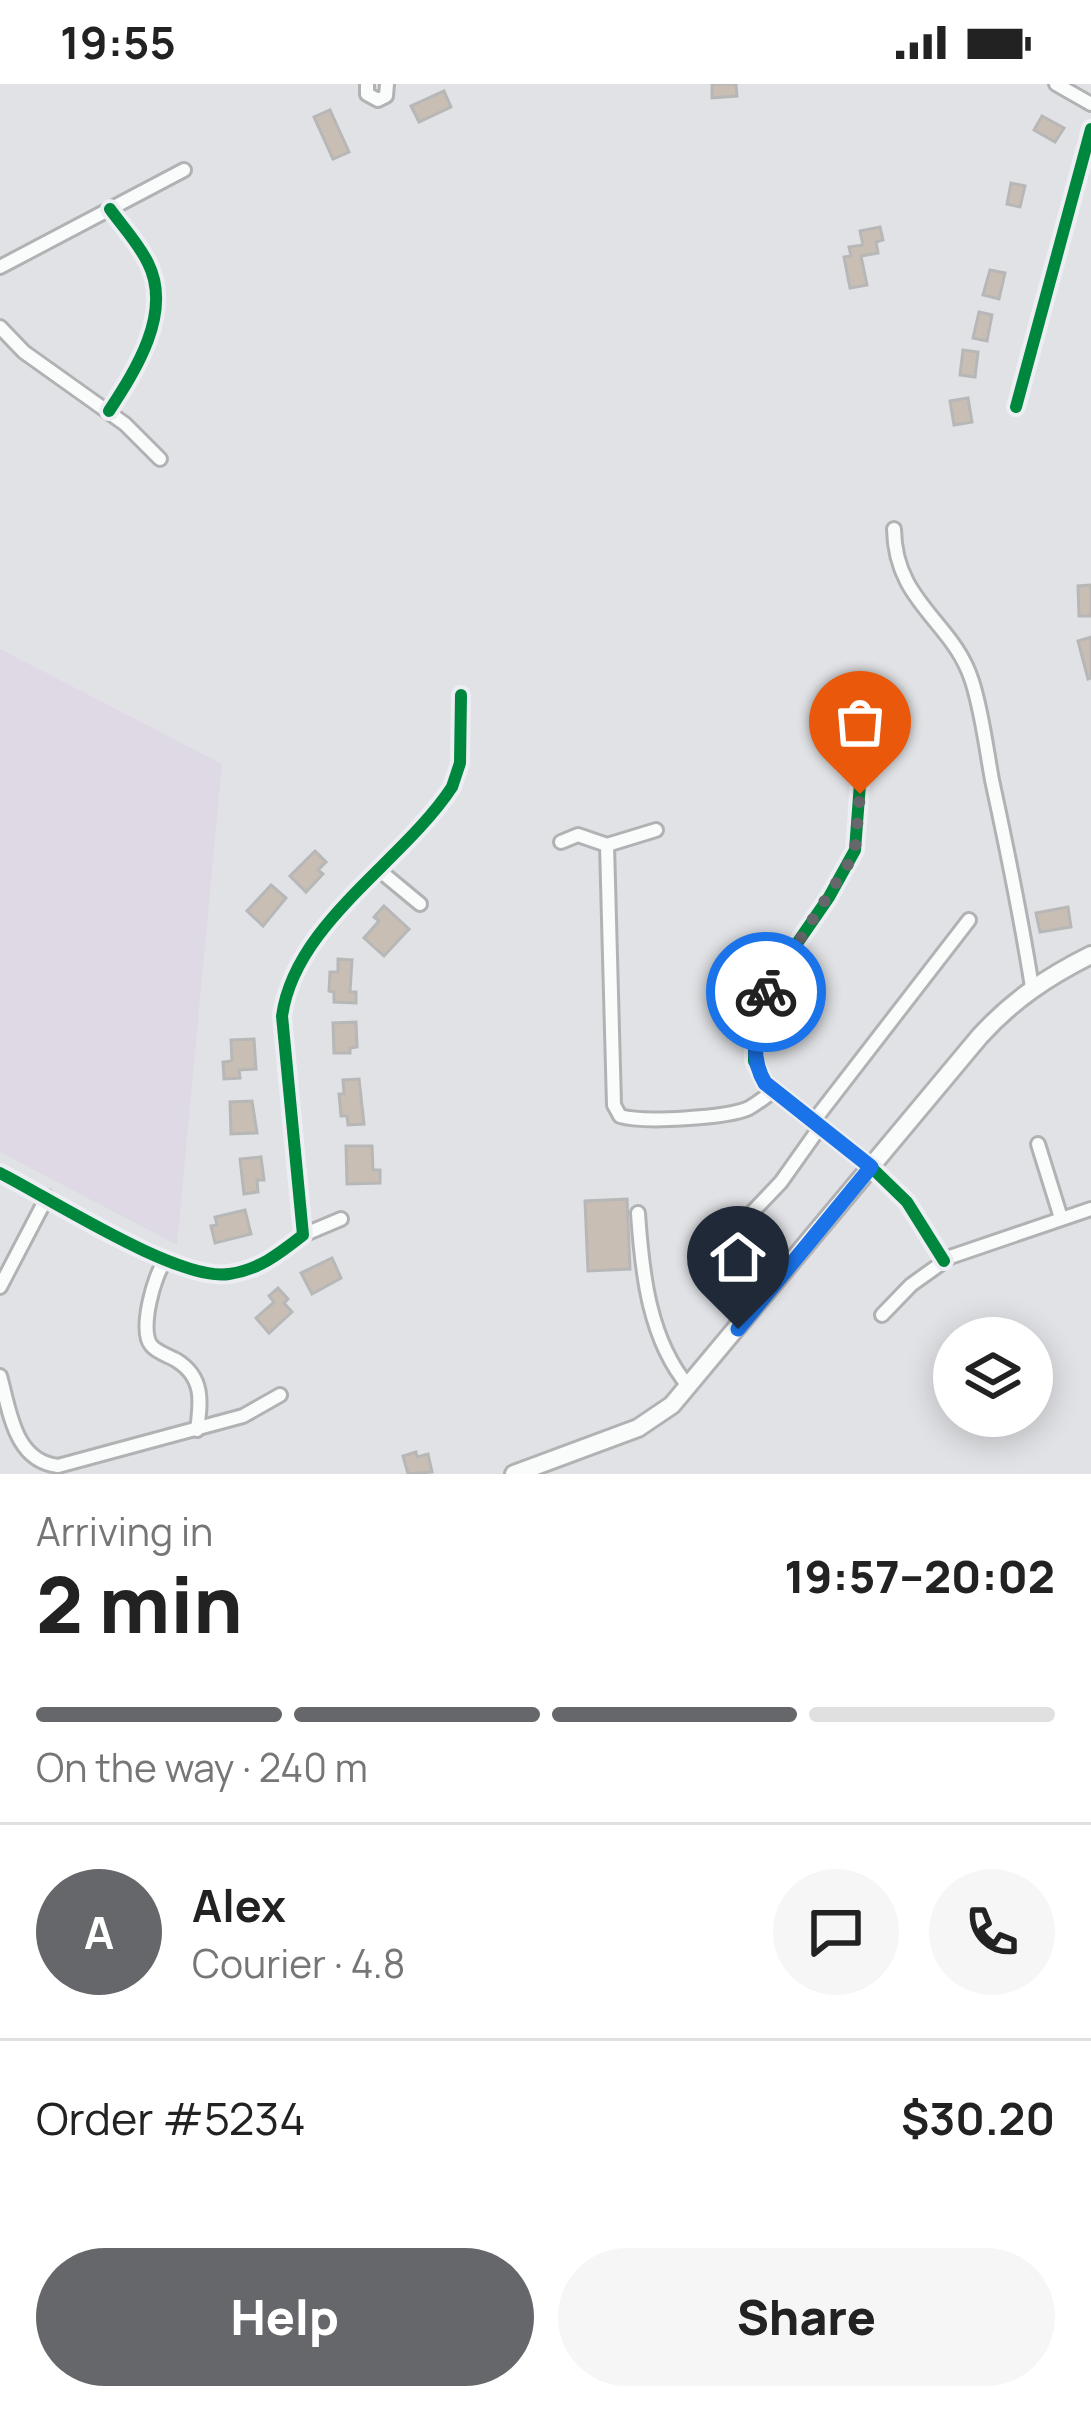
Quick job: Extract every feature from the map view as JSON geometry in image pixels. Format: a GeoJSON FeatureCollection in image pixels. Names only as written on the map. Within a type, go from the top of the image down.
{"type":"FeatureCollection","features":[{"type":"Feature","properties":{"kind":"main road"},"geometry":{"type":"LineString","coordinates":[[514,1474],[638,1428],[689,1388],[980,1036],[1032,988],[1091,956]]}},
{"type":"Feature","properties":{"kind":"street"},"geometry":{"type":"LineString","coordinates":[[367,84],[367,94],[378,100],[388,92],[387,84]]}},
{"type":"Feature","properties":{"kind":"street"},"geometry":{"type":"LineString","coordinates":[[1056,84],[1091,104]]}},
{"type":"Feature","properties":{"kind":"street"},"geometry":{"type":"LineString","coordinates":[[1016,407],[1091,129]]}},
{"type":"Feature","properties":{"kind":"street"},"geometry":{"type":"LineString","coordinates":[[0,267],[184,170]]}},
{"type":"Feature","properties":{"kind":"street"},"geometry":{"type":"LineString","coordinates":[[109,411],[152,328],[157,294],[148,263],[110,209]]}},
{"type":"Feature","properties":{"kind":"street"},"geometry":{"type":"LineString","coordinates":[[0,327],[24,352],[109,411],[160,459]]}},
{"type":"Feature","properties":{"kind":"street"},"geometry":{"type":"LineString","coordinates":[[894,529],[905,580],[917,603],[957,650],[973,683],[1032,988]]}},
{"type":"Feature","properties":{"kind":"street"},"geometry":{"type":"LineString","coordinates":[[303,1235],[284,1040],[286,986],[310,946],[452,787],[460,764],[461,694]]}},
{"type":"Feature","properties":{"kind":"street"},"geometry":{"type":"LineString","coordinates":[[861,770],[855,850],[779,968],[763,1003],[754,1061],[765,1083],[871,1167],[907,1202],[944,1261]]}},
{"type":"Feature","properties":{"kind":"street"},"geometry":{"type":"LineString","coordinates":[[561,842],[578,835],[607,845],[656,830]]}},
{"type":"Feature","properties":{"kind":"street"},"geometry":{"type":"LineString","coordinates":[[607,845],[614,1105],[620,1115],[735,1112],[774,1091]]}},
{"type":"Feature","properties":{"kind":"street"},"geometry":{"type":"LineString","coordinates":[[380,870],[419,904]]}},
{"type":"Feature","properties":{"kind":"street"},"geometry":{"type":"LineString","coordinates":[[753,1257],[741,1235],[743,1222],[781,1182],[817,1124],[969,920]]}},
{"type":"Feature","properties":{"kind":"street"},"geometry":{"type":"LineString","coordinates":[[1038,1144],[1061,1218]]}},
{"type":"Feature","properties":{"kind":"street"},"geometry":{"type":"LineString","coordinates":[[0,1173],[165,1261],[200,1274],[229,1274],[268,1262],[303,1235],[341,1220]]}},
{"type":"Feature","properties":{"kind":"street"},"geometry":{"type":"LineString","coordinates":[[0,1287],[46,1197]]}},
{"type":"Feature","properties":{"kind":"street"},"geometry":{"type":"LineString","coordinates":[[882,1315],[944,1261],[1091,1209]]}},
{"type":"Feature","properties":{"kind":"street"},"geometry":{"type":"LineString","coordinates":[[638,1213],[655,1326],[689,1388]]}},
{"type":"Feature","properties":{"kind":"street"},"geometry":{"type":"LineString","coordinates":[[165,1261],[153,1281],[147,1337],[154,1348],[185,1365],[197,1382],[197,1430]]}},
{"type":"Feature","properties":{"kind":"street"},"geometry":{"type":"LineString","coordinates":[[0,1376],[21,1444],[45,1465],[71,1465],[197,1430],[243,1416],[280,1395]]}},
{"type":"Feature","properties":{"kind":"shaded area"},"geometry":{"type":"Polygon","coordinates":[[[0,649],[222,764],[177,1245],[0,1152],[0,649]]]}},
{"type":"Feature","properties":{"kind":"building"},"geometry":{"type":"Polygon","coordinates":[[[712,84],[736,84],[737,96],[712,98],[712,84]]]}},
{"type":"Feature","properties":{"kind":"building"},"geometry":{"type":"Polygon","coordinates":[[[444,91],[451,107],[419,122],[411,106],[444,91]]]}},
{"type":"Feature","properties":{"kind":"building"},"geometry":{"type":"Polygon","coordinates":[[[330,110],[349,152],[333,159],[314,117],[330,110]]]}},
{"type":"Feature","properties":{"kind":"building"},"geometry":{"type":"Polygon","coordinates":[[[1042,116],[1064,128],[1055,142],[1034,130],[1042,116]]]}},
{"type":"Feature","properties":{"kind":"building"},"geometry":{"type":"Polygon","coordinates":[[[1011,183],[1025,186],[1020,207],[1007,204],[1011,183]]]}},
{"type":"Feature","properties":{"kind":"building"},"geometry":{"type":"Polygon","coordinates":[[[880,227],[883,240],[876,242],[878,253],[861,256],[867,285],[850,288],[844,257],[851,256],[849,247],[863,245],[860,231],[880,227]]]}},
{"type":"Feature","properties":{"kind":"building"},"geometry":{"type":"Polygon","coordinates":[[[990,270],[1005,273],[999,299],[983,295],[990,270]]]}},
{"type":"Feature","properties":{"kind":"building"},"geometry":{"type":"Polygon","coordinates":[[[979,312],[992,315],[987,341],[973,338],[979,312]]]}},
{"type":"Feature","properties":{"kind":"building"},"geometry":{"type":"Polygon","coordinates":[[[963,350],[978,352],[975,377],[960,375],[963,350]]]}},
{"type":"Feature","properties":{"kind":"building"},"geometry":{"type":"Polygon","coordinates":[[[968,398],[972,422],[954,425],[950,401],[968,398]]]}},
{"type":"Feature","properties":{"kind":"building"},"geometry":{"type":"Polygon","coordinates":[[[1091,585],[1091,616],[1079,616],[1078,586],[1091,585]]]}},
{"type":"Feature","properties":{"kind":"building"},"geometry":{"type":"Polygon","coordinates":[[[1091,637],[1091,678],[1088,679],[1078,641],[1091,637]]]}},
{"type":"Feature","properties":{"kind":"building"},"geometry":{"type":"Polygon","coordinates":[[[315,851],[326,862],[318,870],[323,874],[306,892],[290,876],[315,851]]]}},
{"type":"Feature","properties":{"kind":"building"},"geometry":{"type":"Polygon","coordinates":[[[271,885],[286,898],[263,926],[247,911],[271,885]]]}},
{"type":"Feature","properties":{"kind":"building"},"geometry":{"type":"Polygon","coordinates":[[[384,906],[409,929],[384,956],[364,938],[379,921],[374,917],[384,906]]]}},
{"type":"Feature","properties":{"kind":"building"},"geometry":{"type":"Polygon","coordinates":[[[1068,907],[1071,927],[1040,932],[1036,913],[1068,907]]]}},
{"type":"Feature","properties":{"kind":"building"},"geometry":{"type":"Polygon","coordinates":[[[338,959],[352,960],[350,992],[356,992],[356,1003],[334,1002],[334,992],[329,991],[330,972],[338,972],[338,959]]]}},
{"type":"Feature","properties":{"kind":"building"},"geometry":{"type":"Polygon","coordinates":[[[356,1022],[357,1047],[350,1048],[350,1053],[334,1053],[333,1023],[356,1022]]]}},
{"type":"Feature","properties":{"kind":"building"},"geometry":{"type":"Polygon","coordinates":[[[254,1039],[256,1069],[239,1070],[240,1078],[224,1079],[223,1062],[232,1061],[231,1040],[254,1039]]]}},
{"type":"Feature","properties":{"kind":"building"},"geometry":{"type":"Polygon","coordinates":[[[359,1079],[364,1124],[348,1125],[347,1116],[341,1116],[339,1094],[344,1094],[343,1080],[359,1079]]]}},
{"type":"Feature","properties":{"kind":"building"},"geometry":{"type":"Polygon","coordinates":[[[252,1101],[257,1133],[231,1134],[230,1102],[252,1101]]]}},
{"type":"Feature","properties":{"kind":"building"},"geometry":{"type":"Polygon","coordinates":[[[346,1146],[372,1146],[373,1170],[380,1170],[380,1183],[347,1184],[346,1146]]]}},
{"type":"Feature","properties":{"kind":"building"},"geometry":{"type":"Polygon","coordinates":[[[261,1157],[264,1180],[257,1180],[258,1192],[244,1194],[240,1159],[261,1157]]]}},
{"type":"Feature","properties":{"kind":"building"},"geometry":{"type":"Polygon","coordinates":[[[627,1199],[630,1269],[588,1271],[585,1201],[627,1199]]]}},
{"type":"Feature","properties":{"kind":"building"},"geometry":{"type":"Polygon","coordinates":[[[245,1210],[251,1234],[215,1243],[211,1226],[217,1225],[215,1217],[245,1210]]]}},
{"type":"Feature","properties":{"kind":"building"},"geometry":{"type":"Polygon","coordinates":[[[332,1258],[341,1278],[312,1294],[301,1273],[332,1258]]]}},
{"type":"Feature","properties":{"kind":"building"},"geometry":{"type":"Polygon","coordinates":[[[742,1259],[753,1269],[737,1288],[726,1279],[742,1259]]]}},
{"type":"Feature","properties":{"kind":"building"},"geometry":{"type":"Polygon","coordinates":[[[278,1288],[292,1312],[269,1333],[256,1318],[274,1302],[269,1296],[278,1288]]]}},
{"type":"Feature","properties":{"kind":"building"},"geometry":{"type":"Polygon","coordinates":[[[416,1452],[417,1457],[428,1454],[432,1472],[408,1474],[403,1456],[416,1452]]]}},
{"type":"Feature","properties":{"kind":"cycle path"},"geometry":{"type":"LineString","coordinates":[[1016,407],[1091,129]]}},
{"type":"Feature","properties":{"kind":"cycle path"},"geometry":{"type":"LineString","coordinates":[[109,411],[148,341],[156,302],[148,263],[110,209]]}},
{"type":"Feature","properties":{"kind":"cycle path"},"geometry":{"type":"LineString","coordinates":[[0,1173],[148,1252],[207,1273],[250,1269],[303,1235],[282,1016],[291,983],[328,923],[452,787],[460,763],[461,695]]}},
{"type":"Feature","properties":{"kind":"cycle path"},"geometry":{"type":"LineString","coordinates":[[861,770],[855,850],[771,981],[754,1061],[765,1083],[871,1167],[907,1202],[944,1261]]}},
{"type":"Feature","properties":{"kind":"way so far"},"geometry":{"type":"LineString","coordinates":[[766,992],[849,863],[855,850],[860,794]]}},
{"type":"Feature","properties":{"kind":"route"},"geometry":{"type":"LineString","coordinates":[[738,1329],[871,1167],[765,1083],[757,1070],[754,1047],[766,992]]}}]}
